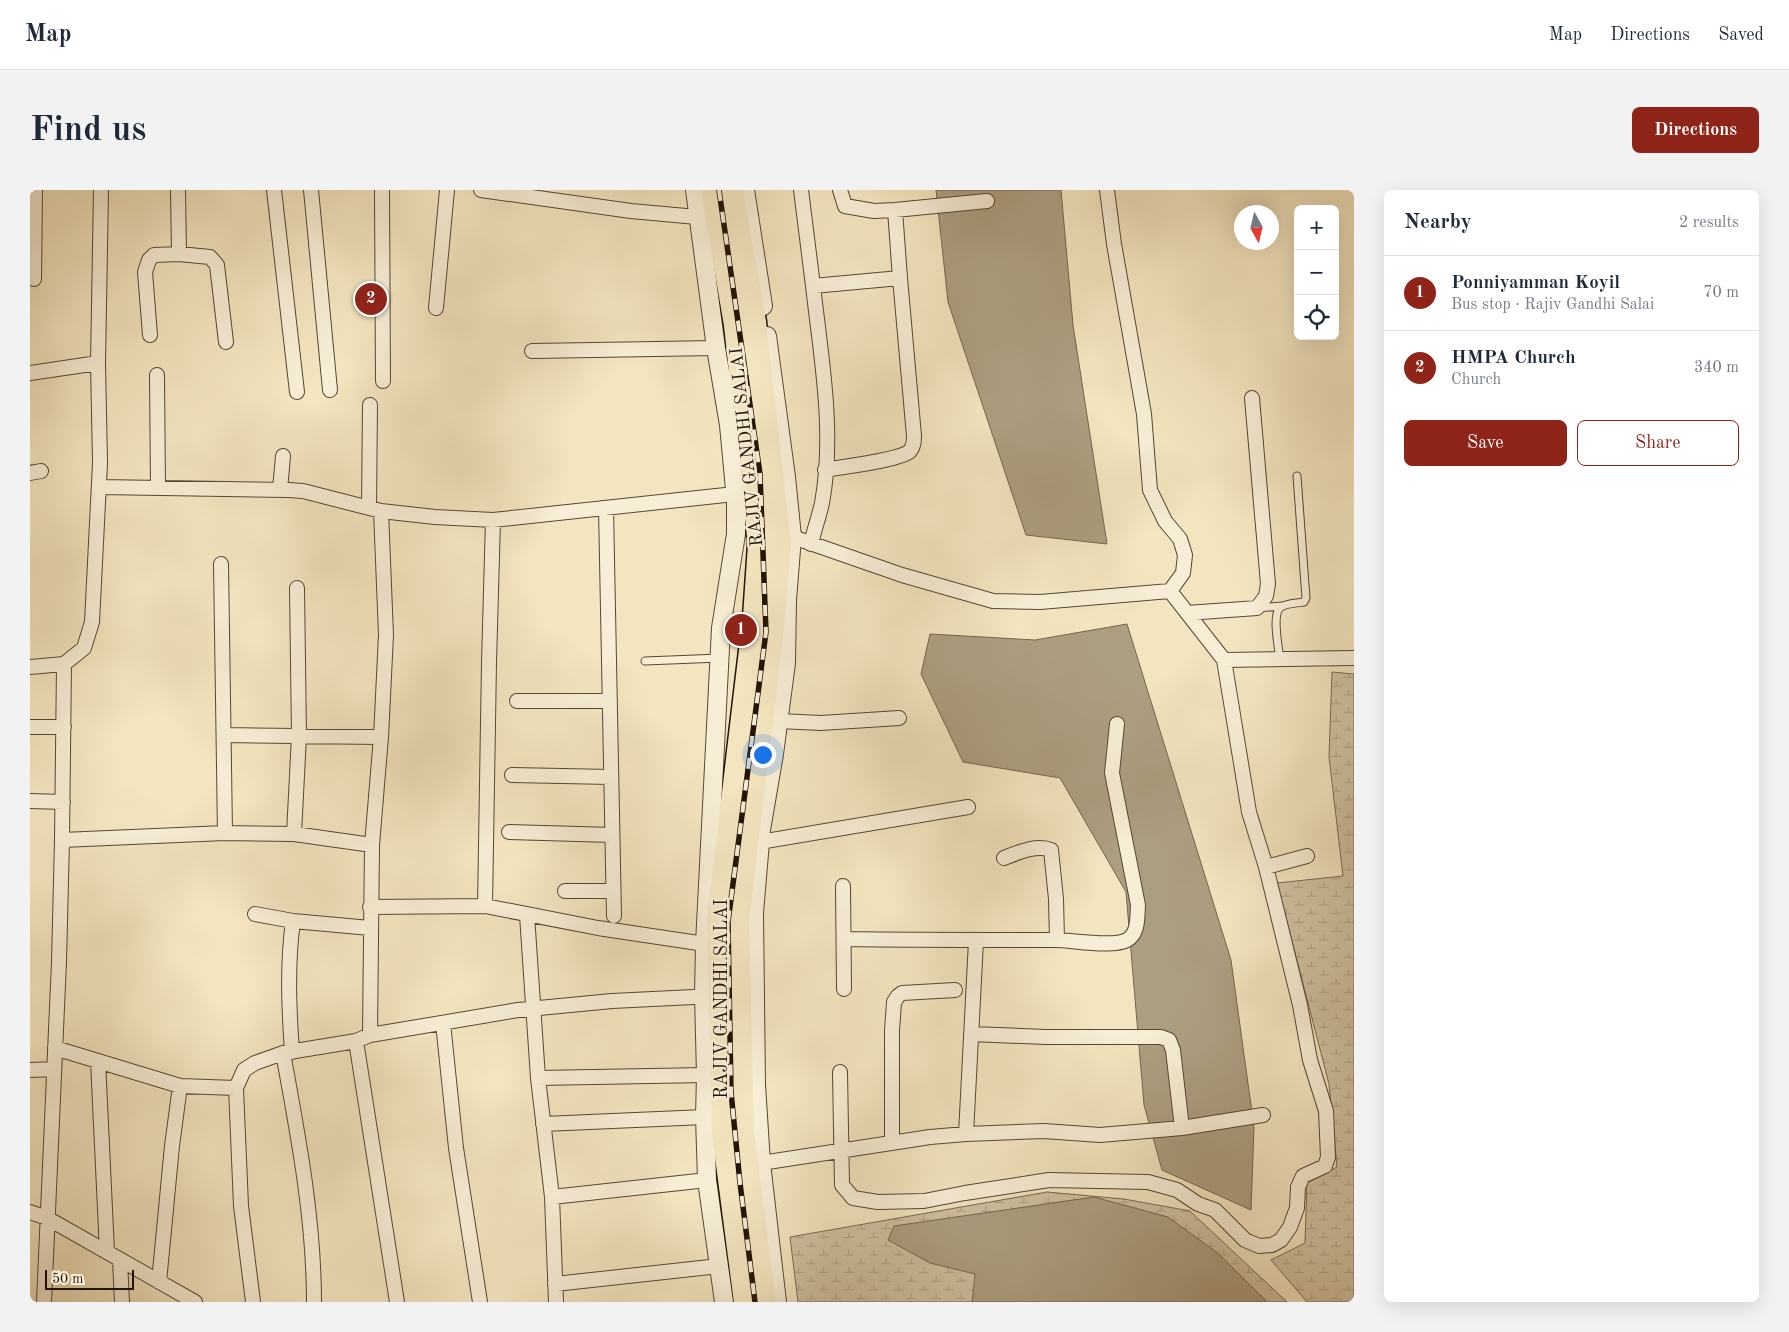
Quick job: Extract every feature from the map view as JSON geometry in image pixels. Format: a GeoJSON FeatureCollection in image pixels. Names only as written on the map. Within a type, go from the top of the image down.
{"type":"FeatureCollection","features":[{"type":"Feature","properties":{"kind":"main road","name":"RAJIV GANDHI SALAI"},"geometry":{"type":"LineString","coordinates":[[712,190],[707,218],[735,325],[744,493],[759,545],[754,617],[718,919],[712,996],[723,1133],[745,1302]]}},
{"type":"Feature","properties":{"kind":"main road","name":"RAJIV GANDHI SALAI"},"geometry":{"type":"LineString","coordinates":[[732,190],[755,322],[785,535],[780,544],[774,619],[738,920],[743,1132],[765,1302]]}},
{"type":"Feature","properties":{"kind":"street"},"geometry":{"type":"LineString","coordinates":[[34,279],[35,190]]}},
{"type":"Feature","properties":{"kind":"street"},"geometry":{"type":"LineString","coordinates":[[30,667],[64,664],[84,648],[92,622],[100,463],[98,363],[101,190]]}},
{"type":"Feature","properties":{"kind":"street"},"geometry":{"type":"LineString","coordinates":[[178,190],[179,254]]}},
{"type":"Feature","properties":{"kind":"street"},"geometry":{"type":"LineString","coordinates":[[274,190],[297,392]]}},
{"type":"Feature","properties":{"kind":"street"},"geometry":{"type":"LineString","coordinates":[[311,190],[330,390]]}},
{"type":"Feature","properties":{"kind":"street"},"geometry":{"type":"LineString","coordinates":[[382,190],[383,381]]}},
{"type":"Feature","properties":{"kind":"street"},"geometry":{"type":"LineString","coordinates":[[436,308],[447,190]]}},
{"type":"Feature","properties":{"kind":"street"},"geometry":{"type":"LineString","coordinates":[[481,190],[630,211],[707,218]]}},
{"type":"Feature","properties":{"kind":"street"},"geometry":{"type":"LineString","coordinates":[[695,190],[707,218],[716,348],[729,425],[744,493],[721,628],[705,944],[712,996],[705,1117],[708,1180],[724,1302]]}},
{"type":"Feature","properties":{"kind":"street"},"geometry":{"type":"LineString","coordinates":[[745,190],[785,468],[786,663],[760,842],[754,931],[756,1085],[761,1163],[777,1302]]}},
{"type":"Feature","properties":{"kind":"street"},"geometry":{"type":"LineString","coordinates":[[801,190],[826,403],[825,470],[822,503],[811,544]]}},
{"type":"Feature","properties":{"kind":"street"},"geometry":{"type":"LineString","coordinates":[[840,190],[843,203],[849,208],[874,211],[987,201]]}},
{"type":"Feature","properties":{"kind":"street"},"geometry":{"type":"LineString","coordinates":[[785,535],[902,575],[993,601],[1040,602],[1170,591],[1183,573],[1185,555],[1180,539],[1165,521],[1150,490],[1144,414],[1114,244],[1107,190]]}},
{"type":"Feature","properties":{"kind":"street"},"geometry":{"type":"LineString","coordinates":[[825,470],[895,458],[909,452],[913,445],[914,436],[895,210]]}},
{"type":"Feature","properties":{"kind":"street"},"geometry":{"type":"LineString","coordinates":[[150,335],[145,272],[149,260],[154,255],[179,254],[210,257],[217,265],[226,342]]}},
{"type":"Feature","properties":{"kind":"street"},"geometry":{"type":"LineString","coordinates":[[813,286],[900,278]]}},
{"type":"Feature","properties":{"kind":"street"},"geometry":{"type":"LineString","coordinates":[[532,351],[716,348]]}},
{"type":"Feature","properties":{"kind":"street"},"geometry":{"type":"LineString","coordinates":[[30,373],[98,363]]}},
{"type":"Feature","properties":{"kind":"street"},"geometry":{"type":"LineString","coordinates":[[158,375],[158,488]]}},
{"type":"Feature","properties":{"kind":"street"},"geometry":{"type":"LineString","coordinates":[[1187,613],[1257,608],[1266,596],[1268,584],[1252,398]]}},
{"type":"Feature","properties":{"kind":"street"},"geometry":{"type":"LineString","coordinates":[[370,405],[375,510],[386,636],[381,737],[372,845],[370,1035]]}},
{"type":"Feature","properties":{"kind":"street"},"geometry":{"type":"LineString","coordinates":[[280,490],[283,456]]}},
{"type":"Feature","properties":{"kind":"street"},"geometry":{"type":"LineString","coordinates":[[99,487],[303,491],[375,510],[435,517],[494,520],[744,493]]}},
{"type":"Feature","properties":{"kind":"street"},"geometry":{"type":"LineString","coordinates":[[606,508],[614,916]]}},
{"type":"Feature","properties":{"kind":"street"},"geometry":{"type":"LineString","coordinates":[[485,906],[488,662],[494,520]]}},
{"type":"Feature","properties":{"kind":"street"},"geometry":{"type":"LineString","coordinates":[[220,564],[225,833]]}},
{"type":"Feature","properties":{"kind":"street"},"geometry":{"type":"LineString","coordinates":[[294,834],[300,736],[297,588]]}},
{"type":"Feature","properties":{"kind":"street"},"geometry":{"type":"LineString","coordinates":[[840,1072],[842,1185],[853,1198],[878,1202],[924,1201],[965,1192],[1050,1180],[1148,1182],[1177,1190],[1198,1204],[1215,1210],[1245,1240],[1259,1246],[1272,1245],[1281,1240],[1290,1227],[1297,1208],[1298,1186],[1303,1176],[1326,1166],[1328,1157],[1326,1111],[1310,1060],[1300,1005],[1266,867],[1249,812],[1224,660],[1170,591]]}},
{"type":"Feature","properties":{"kind":"street"},"geometry":{"type":"LineString","coordinates":[[1224,660],[1354,658]]}},
{"type":"Feature","properties":{"kind":"street"},"geometry":{"type":"LineString","coordinates":[[44,1302],[62,840],[64,664]]}},
{"type":"Feature","properties":{"kind":"street"},"geometry":{"type":"LineString","coordinates":[[517,701],[610,701]]}},
{"type":"Feature","properties":{"kind":"street"},"geometry":{"type":"LineString","coordinates":[[779,721],[821,723],[899,718]]}},
{"type":"Feature","properties":{"kind":"street"},"geometry":{"type":"LineString","coordinates":[[844,939],[1057,940],[1115,944],[1127,940],[1137,926],[1138,905],[1112,773],[1117,724]]}},
{"type":"Feature","properties":{"kind":"street"},"geometry":{"type":"LineString","coordinates":[[30,727],[64,727]]}},
{"type":"Feature","properties":{"kind":"street"},"geometry":{"type":"LineString","coordinates":[[224,735],[381,737]]}},
{"type":"Feature","properties":{"kind":"street"},"geometry":{"type":"LineString","coordinates":[[512,774],[611,777]]}},
{"type":"Feature","properties":{"kind":"street"},"geometry":{"type":"LineString","coordinates":[[30,801],[63,802]]}},
{"type":"Feature","properties":{"kind":"street"},"geometry":{"type":"LineString","coordinates":[[760,842],[968,807]]}},
{"type":"Feature","properties":{"kind":"street"},"geometry":{"type":"LineString","coordinates":[[509,832],[612,835]]}},
{"type":"Feature","properties":{"kind":"street"},"geometry":{"type":"LineString","coordinates":[[62,840],[225,833],[294,834],[372,845]]}},
{"type":"Feature","properties":{"kind":"street"},"geometry":{"type":"LineString","coordinates":[[1004,858],[1038,848],[1051,850],[1056,899],[1057,940]]}},
{"type":"Feature","properties":{"kind":"street"},"geometry":{"type":"LineString","coordinates":[[1266,867],[1308,856]]}},
{"type":"Feature","properties":{"kind":"street"},"geometry":{"type":"LineString","coordinates":[[843,886],[844,989]]}},
{"type":"Feature","properties":{"kind":"street"},"geometry":{"type":"LineString","coordinates":[[565,891],[614,891]]}},
{"type":"Feature","properties":{"kind":"street"},"geometry":{"type":"LineString","coordinates":[[370,907],[485,906],[598,928],[705,944]]}},
{"type":"Feature","properties":{"kind":"street"},"geometry":{"type":"LineString","coordinates":[[255,914],[293,921],[370,928]]}},
{"type":"Feature","properties":{"kind":"street"},"geometry":{"type":"LineString","coordinates":[[527,914],[538,1078],[552,1196],[556,1302]]}},
{"type":"Feature","properties":{"kind":"street"},"geometry":{"type":"LineString","coordinates":[[293,921],[289,953],[288,1053],[304,1169],[314,1274],[314,1302]]}},
{"type":"Feature","properties":{"kind":"street"},"geometry":{"type":"LineString","coordinates":[[966,1134],[976,941]]}},
{"type":"Feature","properties":{"kind":"street"},"geometry":{"type":"LineString","coordinates":[[892,1143],[892,1031],[894,1002],[902,993],[955,990]]}},
{"type":"Feature","properties":{"kind":"street"},"geometry":{"type":"LineString","coordinates":[[253,1302],[241,1206],[236,1088],[244,1070],[255,1063],[288,1053],[356,1041],[370,1035],[444,1023],[533,1009],[612,1001],[712,996]]}},
{"type":"Feature","properties":{"kind":"street"},"geometry":{"type":"LineString","coordinates":[[444,1023],[456,1148],[480,1302]]}},
{"type":"Feature","properties":{"kind":"street"},"geometry":{"type":"LineString","coordinates":[[971,1034],[1046,1037],[1161,1037],[1169,1040],[1173,1050],[1182,1128]]}},
{"type":"Feature","properties":{"kind":"street"},"geometry":{"type":"LineString","coordinates":[[356,1041],[397,1302]]}},
{"type":"Feature","properties":{"kind":"street"},"geometry":{"type":"LineString","coordinates":[[55,1048],[180,1086],[236,1088]]}},
{"type":"Feature","properties":{"kind":"street"},"geometry":{"type":"LineString","coordinates":[[98,1061],[107,1252]]}},
{"type":"Feature","properties":{"kind":"street"},"geometry":{"type":"LineString","coordinates":[[30,1070],[54,1069]]}},
{"type":"Feature","properties":{"kind":"street"},"geometry":{"type":"LineString","coordinates":[[538,1078],[706,1075]]}},
{"type":"Feature","properties":{"kind":"street"},"geometry":{"type":"LineString","coordinates":[[159,1282],[172,1146],[180,1086]]}},
{"type":"Feature","properties":{"kind":"street"},"geometry":{"type":"LineString","coordinates":[[761,1163],[840,1150],[966,1134],[1044,1131],[1100,1135],[1182,1128],[1263,1116]]}},
{"type":"Feature","properties":{"kind":"street"},"geometry":{"type":"LineString","coordinates":[[543,1124],[705,1117]]}},
{"type":"Feature","properties":{"kind":"street"},"geometry":{"type":"LineString","coordinates":[[552,1196],[708,1180]]}},
{"type":"Feature","properties":{"kind":"street"},"geometry":{"type":"LineString","coordinates":[[30,1212],[47,1218],[195,1302]]}},
{"type":"Feature","properties":{"kind":"street"},"geometry":{"type":"LineString","coordinates":[[120,1260],[122,1302]]}},
{"type":"Feature","properties":{"kind":"street"},"geometry":{"type":"LineString","coordinates":[[555,1284],[719,1266]]}},
{"type":"Feature","properties":{"kind":"lane"},"geometry":{"type":"LineString","coordinates":[[1257,608],[1304,602],[1306,598],[1297,476]]}},
{"type":"Feature","properties":{"kind":"lane"},"geometry":{"type":"LineString","coordinates":[[1280,660],[1276,618],[1277,610],[1282,606]]}},
{"type":"Feature","properties":{"kind":"lane"},"geometry":{"type":"LineString","coordinates":[[645,662],[720,658]]}},
{"type":"Feature","properties":{"kind":"green space"},"geometry":{"type":"Polygon","coordinates":[[[1332,672],[1354,674],[1354,1302],[1307,1302],[1271,1260],[1305,1243],[1307,1183],[1337,1167],[1329,1084],[1277,883],[1343,876],[1329,757],[1332,672]]]}},
{"type":"Feature","properties":{"kind":"green space"},"geometry":{"type":"Polygon","coordinates":[[[1047,1192],[1124,1199],[1190,1211],[1287,1302],[798,1302],[790,1237],[1047,1192]]]}},
{"type":"Feature","properties":{"kind":"shaded area"},"geometry":{"type":"Polygon","coordinates":[[[936,190],[1061,190],[1073,325],[1107,544],[1026,535],[948,302],[936,190]]]}},
{"type":"Feature","properties":{"kind":"shaded area"},"geometry":{"type":"Polygon","coordinates":[[[1127,624],[1231,960],[1254,1127],[1251,1210],[1162,1170],[1144,1105],[1126,892],[1060,778],[963,762],[921,674],[930,634],[1035,640],[1127,624]]]}},
{"type":"Feature","properties":{"kind":"shaded area"},"geometry":{"type":"Polygon","coordinates":[[[1094,1197],[1168,1217],[1219,1254],[1267,1302],[972,1302],[975,1274],[930,1263],[888,1240],[894,1226],[1094,1197]]]}},
{"type":"Feature","properties":{"kind":"railway"},"geometry":{"type":"LineString","coordinates":[[719,190],[760,474],[766,632],[728,922],[731,1092],[755,1302]]}},
{"type":"Feature","properties":{"kind":"place","name":"HMPA Church"},"geometry":{"type":"Point","coordinates":[371,299]}},
{"type":"Feature","properties":{"kind":"place","name":"Ponniyamman Koyil"},"geometry":{"type":"Point","coordinates":[741,630]}}]}
